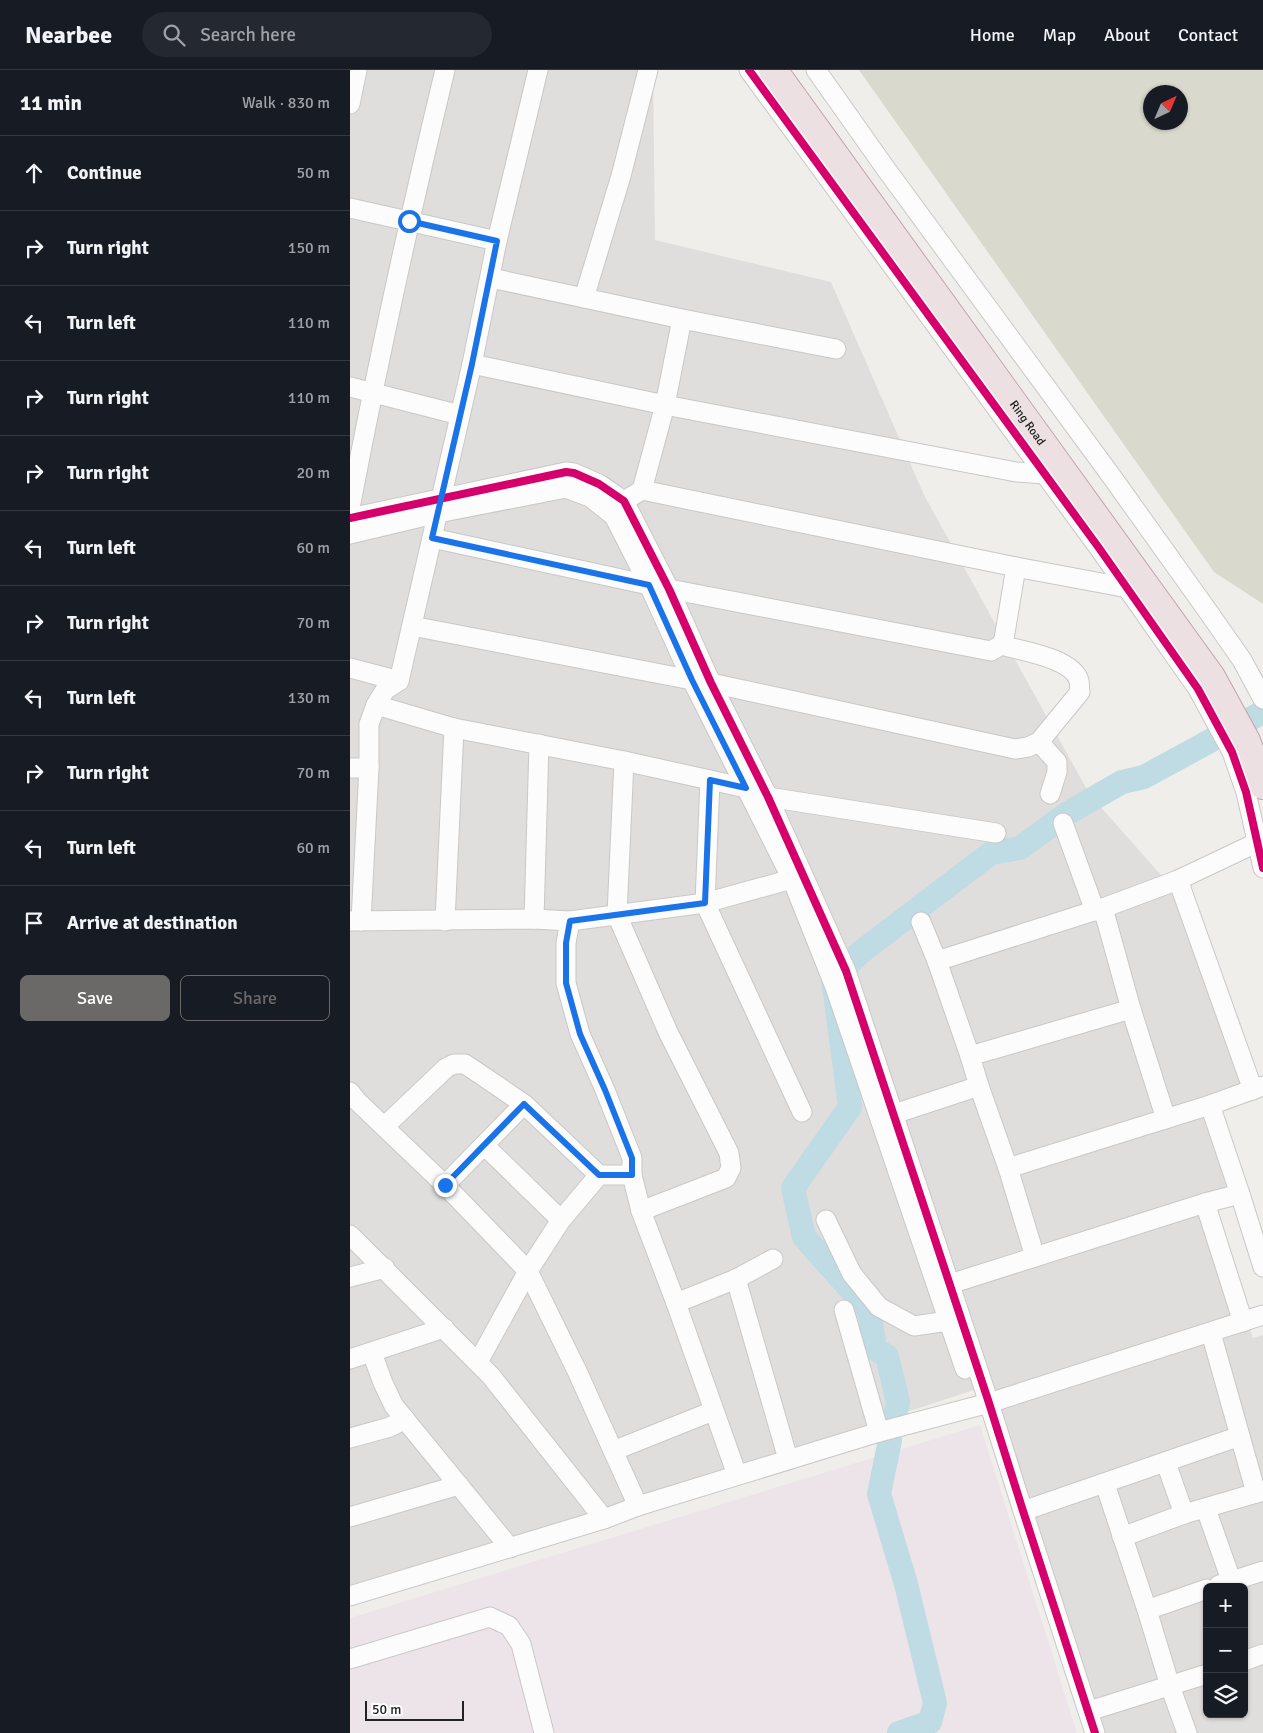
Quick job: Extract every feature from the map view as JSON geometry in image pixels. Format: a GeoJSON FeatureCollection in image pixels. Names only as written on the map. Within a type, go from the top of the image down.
{"type":"FeatureCollection","features":[{"type":"Feature","properties":{"kind":"highway","name":"Ring Road"},"geometry":{"type":"LineString","coordinates":[[773,70],[1212,677],[1228,689]]}},
{"type":"Feature","properties":{"kind":"highway","name":"Ring Road"},"geometry":{"type":"LineString","coordinates":[[795,70],[874,178],[1228,689],[1251,741],[1263,785]]}},
{"type":"Feature","properties":{"kind":"street"},"geometry":{"type":"LineString","coordinates":[[350,104],[357,70]]}},
{"type":"Feature","properties":{"kind":"street"},"geometry":{"type":"LineString","coordinates":[[350,508],[372,392],[409,221],[445,70]]}},
{"type":"Feature","properties":{"kind":"street"},"geometry":{"type":"LineString","coordinates":[[538,70],[497,241],[472,364],[399,681],[385,690],[376,705],[369,724],[369,768],[356,921],[534,919],[570,921],[705,903],[792,879]]}},
{"type":"Feature","properties":{"kind":"street"},"geometry":{"type":"LineString","coordinates":[[584,298],[621,176],[648,70]]}},
{"type":"Feature","properties":{"kind":"street"},"geometry":{"type":"LineString","coordinates":[[749,70],[1128,588],[1193,681],[1263,699]]}},
{"type":"Feature","properties":{"kind":"street"},"geometry":{"type":"LineString","coordinates":[[816,70],[1242,660],[1228,689]]}},
{"type":"Feature","properties":{"kind":"street"},"geometry":{"type":"LineString","coordinates":[[350,208],[497,241]]}},
{"type":"Feature","properties":{"kind":"street"},"geometry":{"type":"LineString","coordinates":[[491,278],[682,319],[836,348]]}},
{"type":"Feature","properties":{"kind":"street"},"geometry":{"type":"LineString","coordinates":[[642,490],[665,405],[682,319]]}},
{"type":"Feature","properties":{"kind":"street"},"geometry":{"type":"LineString","coordinates":[[472,364],[665,405],[1016,472],[1045,474]]}},
{"type":"Feature","properties":{"kind":"street"},"geometry":{"type":"LineString","coordinates":[[350,387],[460,415]]}},
{"type":"Feature","properties":{"kind":"street"},"geometry":{"type":"LineString","coordinates":[[350,534],[440,506],[566,472],[574,473],[600,484],[624,501],[669,589],[711,683],[756,796],[792,879],[838,964],[835,987],[948,1321],[983,1404],[1023,1511],[1095,1733]]}},
{"type":"Feature","properties":{"kind":"street"},"geometry":{"type":"LineString","coordinates":[[350,518],[566,488],[590,497],[614,516],[649,585],[692,680],[756,796],[838,964],[894,1114],[950,1284],[983,1404]]}},
{"type":"Feature","properties":{"kind":"street"},"geometry":{"type":"LineString","coordinates":[[624,501],[642,490],[1016,567],[1128,588]]}},
{"type":"Feature","properties":{"kind":"street"},"geometry":{"type":"LineString","coordinates":[[432,538],[649,585]]}},
{"type":"Feature","properties":{"kind":"street"},"geometry":{"type":"LineString","coordinates":[[669,589],[991,651],[1001,645],[1004,639],[1016,567]]}},
{"type":"Feature","properties":{"kind":"street"},"geometry":{"type":"LineString","coordinates":[[412,626],[692,680]]}},
{"type":"Feature","properties":{"kind":"street"},"geometry":{"type":"LineString","coordinates":[[711,683],[1015,749],[1028,747],[1039,742],[1080,692],[1079,680],[1071,668],[1061,662],[1001,645]]}},
{"type":"Feature","properties":{"kind":"street"},"geometry":{"type":"LineString","coordinates":[[350,668],[399,681]]}},
{"type":"Feature","properties":{"kind":"street"},"geometry":{"type":"LineString","coordinates":[[376,705],[454,728],[624,761],[710,780],[756,796],[996,833]]}},
{"type":"Feature","properties":{"kind":"street"},"geometry":{"type":"LineString","coordinates":[[445,921],[454,728]]}},
{"type":"Feature","properties":{"kind":"street"},"geometry":{"type":"LineString","coordinates":[[1251,741],[1246,792],[1263,868]]}},
{"type":"Feature","properties":{"kind":"street"},"geometry":{"type":"LineString","coordinates":[[1039,742],[1057,762],[1057,772],[1050,794]]}},
{"type":"Feature","properties":{"kind":"street"},"geometry":{"type":"LineString","coordinates":[[534,919],[539,744]]}},
{"type":"Feature","properties":{"kind":"street"},"geometry":{"type":"LineString","coordinates":[[624,761],[617,915],[668,1032],[729,1153],[731,1168],[726,1178],[641,1212]]}},
{"type":"Feature","properties":{"kind":"street"},"geometry":{"type":"LineString","coordinates":[[350,768],[369,768]]}},
{"type":"Feature","properties":{"kind":"street"},"geometry":{"type":"LineString","coordinates":[[710,780],[705,903],[802,1112]]}},
{"type":"Feature","properties":{"kind":"street"},"geometry":{"type":"LineString","coordinates":[[1062,823],[1099,910],[1166,1119]]}},
{"type":"Feature","properties":{"kind":"street"},"geometry":{"type":"LineString","coordinates":[[937,961],[1099,910],[1178,880],[1256,843]]}},
{"type":"Feature","properties":{"kind":"street"},"geometry":{"type":"LineString","coordinates":[[1008,1168],[1210,1105],[1258,1088],[1178,880]]}},
{"type":"Feature","properties":{"kind":"street"},"geometry":{"type":"LineString","coordinates":[[570,921],[566,943],[566,983],[580,1034],[632,1158],[632,1175],[641,1212],[676,1303],[737,1475]]}},
{"type":"Feature","properties":{"kind":"street"},"geometry":{"type":"LineString","coordinates":[[920,922],[937,961],[970,1056],[1008,1168],[1035,1257]]}},
{"type":"Feature","properties":{"kind":"street"},"geometry":{"type":"LineString","coordinates":[[970,1056],[1131,1009]]}},
{"type":"Feature","properties":{"kind":"street"},"geometry":{"type":"LineString","coordinates":[[384,1126],[446,1068],[454,1064],[465,1064],[524,1104],[599,1175],[632,1175]]}},
{"type":"Feature","properties":{"kind":"street"},"geometry":{"type":"LineString","coordinates":[[894,1114],[979,1086]]}},
{"type":"Feature","properties":{"kind":"street"},"geometry":{"type":"LineString","coordinates":[[352,1101],[384,1126],[445,1185],[528,1271],[577,1371],[638,1506]]}},
{"type":"Feature","properties":{"kind":"street"},"geometry":{"type":"LineString","coordinates":[[445,1185],[524,1104]]}},
{"type":"Feature","properties":{"kind":"street"},"geometry":{"type":"LineString","coordinates":[[1210,1105],[1263,1267]]}},
{"type":"Feature","properties":{"kind":"street"},"geometry":{"type":"LineString","coordinates":[[484,1145],[561,1220]]}},
{"type":"Feature","properties":{"kind":"street"},"geometry":{"type":"LineString","coordinates":[[478,1362],[528,1271],[561,1220],[599,1175]]}},
{"type":"Feature","properties":{"kind":"street"},"geometry":{"type":"LineString","coordinates":[[950,1284],[1205,1203],[1240,1194]]}},
{"type":"Feature","properties":{"kind":"street"},"geometry":{"type":"LineString","coordinates":[[1205,1203],[1243,1322]]}},
{"type":"Feature","properties":{"kind":"street"},"geometry":{"type":"LineString","coordinates":[[826,1220],[852,1274],[879,1307],[914,1326],[948,1321]]}},
{"type":"Feature","properties":{"kind":"street"},"geometry":{"type":"LineString","coordinates":[[350,1235],[478,1362],[604,1520]]}},
{"type":"Feature","properties":{"kind":"street"},"geometry":{"type":"LineString","coordinates":[[676,1303],[736,1279],[774,1259]]}},
{"type":"Feature","properties":{"kind":"street"},"geometry":{"type":"LineString","coordinates":[[350,1277],[385,1268]]}},
{"type":"Feature","properties":{"kind":"street"},"geometry":{"type":"LineString","coordinates":[[736,1279],[788,1460]]}},
{"type":"Feature","properties":{"kind":"street"},"geometry":{"type":"LineString","coordinates":[[844,1310],[879,1432]]}},
{"type":"Feature","properties":{"kind":"street"},"geometry":{"type":"LineString","coordinates":[[350,1596],[604,1520],[638,1506],[737,1475],[879,1432],[983,1404],[1263,1315]]}},
{"type":"Feature","properties":{"kind":"street"},"geometry":{"type":"LineString","coordinates":[[350,1359],[444,1328]]}},
{"type":"Feature","properties":{"kind":"street"},"geometry":{"type":"LineString","coordinates":[[1122,1537],[1184,1514],[1259,1492],[1240,1436],[1211,1333]]}},
{"type":"Feature","properties":{"kind":"street"},"geometry":{"type":"LineString","coordinates":[[372,1353],[394,1406],[510,1548]]}},
{"type":"Feature","properties":{"kind":"street"},"geometry":{"type":"LineString","coordinates":[[613,1451],[713,1411]]}},
{"type":"Feature","properties":{"kind":"street"},"geometry":{"type":"LineString","coordinates":[[350,1438],[390,1427],[405,1419]]}},
{"type":"Feature","properties":{"kind":"street"},"geometry":{"type":"LineString","coordinates":[[1023,1511],[1106,1484],[1240,1436]]}},
{"type":"Feature","properties":{"kind":"street"},"geometry":{"type":"LineString","coordinates":[[1166,1463],[1184,1514]]}},
{"type":"Feature","properties":{"kind":"street"},"geometry":{"type":"LineString","coordinates":[[1106,1484],[1170,1686],[1187,1733]]}},
{"type":"Feature","properties":{"kind":"street"},"geometry":{"type":"LineString","coordinates":[[350,1517],[459,1485]]}},
{"type":"Feature","properties":{"kind":"street"},"geometry":{"type":"LineString","coordinates":[[1206,1509],[1231,1580]]}},
{"type":"Feature","properties":{"kind":"street"},"geometry":{"type":"LineString","coordinates":[[1223,1583],[1263,1571]]}},
{"type":"Feature","properties":{"kind":"street"},"geometry":{"type":"LineString","coordinates":[[1147,1610],[1203,1590]]}},
{"type":"Feature","properties":{"kind":"street"},"geometry":{"type":"LineString","coordinates":[[350,1659],[490,1617],[509,1626],[520,1644],[544,1733]]}},
{"type":"Feature","properties":{"kind":"street"},"geometry":{"type":"LineString","coordinates":[[1248,1660],[1263,1654]]}},
{"type":"Feature","properties":{"kind":"street"},"geometry":{"type":"LineString","coordinates":[[1089,1711],[1203,1675]]}},
{"type":"Feature","properties":{"kind":"shaded area"},"geometry":{"type":"Polygon","coordinates":[[[350,70],[653,70],[655,240],[831,282],[924,495],[1090,795],[1177,893],[1242,1085],[1211,1119],[1235,1190],[1213,1219],[1253,1338],[1263,1335],[1263,1733],[1090,1733],[980,1388],[578,1520],[350,1585],[350,70]]]}},
{"type":"Feature","properties":{"kind":"shaded area"},"geometry":{"type":"Polygon","coordinates":[[[859,70],[1263,70],[1263,604],[1214,572],[859,70]]]}},
{"type":"Feature","properties":{"kind":"shaded area"},"geometry":{"type":"Polygon","coordinates":[[[980,1425],[1077,1733],[350,1733],[350,1618],[980,1425]]]}},
{"type":"Feature","properties":{"kind":"waterway"},"geometry":{"type":"LineString","coordinates":[[894,1420],[898,1402],[887,1356],[875,1349],[869,1310],[804,1237],[793,1188],[850,1107],[833,978],[861,952],[991,853],[1020,848],[1068,813],[1122,782],[1144,777],[1263,712]]}},
{"type":"Feature","properties":{"kind":"waterway"},"geometry":{"type":"LineString","coordinates":[[890,1440],[879,1494],[906,1584],[935,1703],[930,1722],[899,1733]]}},
{"type":"Feature","properties":{"kind":"cycle path"},"geometry":{"type":"LineString","coordinates":[[749,70],[1099,548],[1198,689],[1232,752],[1246,792],[1263,868]]}},
{"type":"Feature","properties":{"kind":"cycle path"},"geometry":{"type":"LineString","coordinates":[[350,518],[566,472],[574,473],[599,484],[624,501],[669,589],[711,683],[768,797],[846,971],[989,1403],[1095,1733]]}},
{"type":"Feature","properties":{"kind":"route"},"geometry":{"type":"LineString","coordinates":[[409,221],[497,241],[491,278],[432,538],[649,585],[692,680],[746,788],[710,780],[705,903],[570,921],[566,943],[566,983],[580,1034],[632,1158],[632,1175],[599,1175],[524,1104],[445,1185]]}}]}
